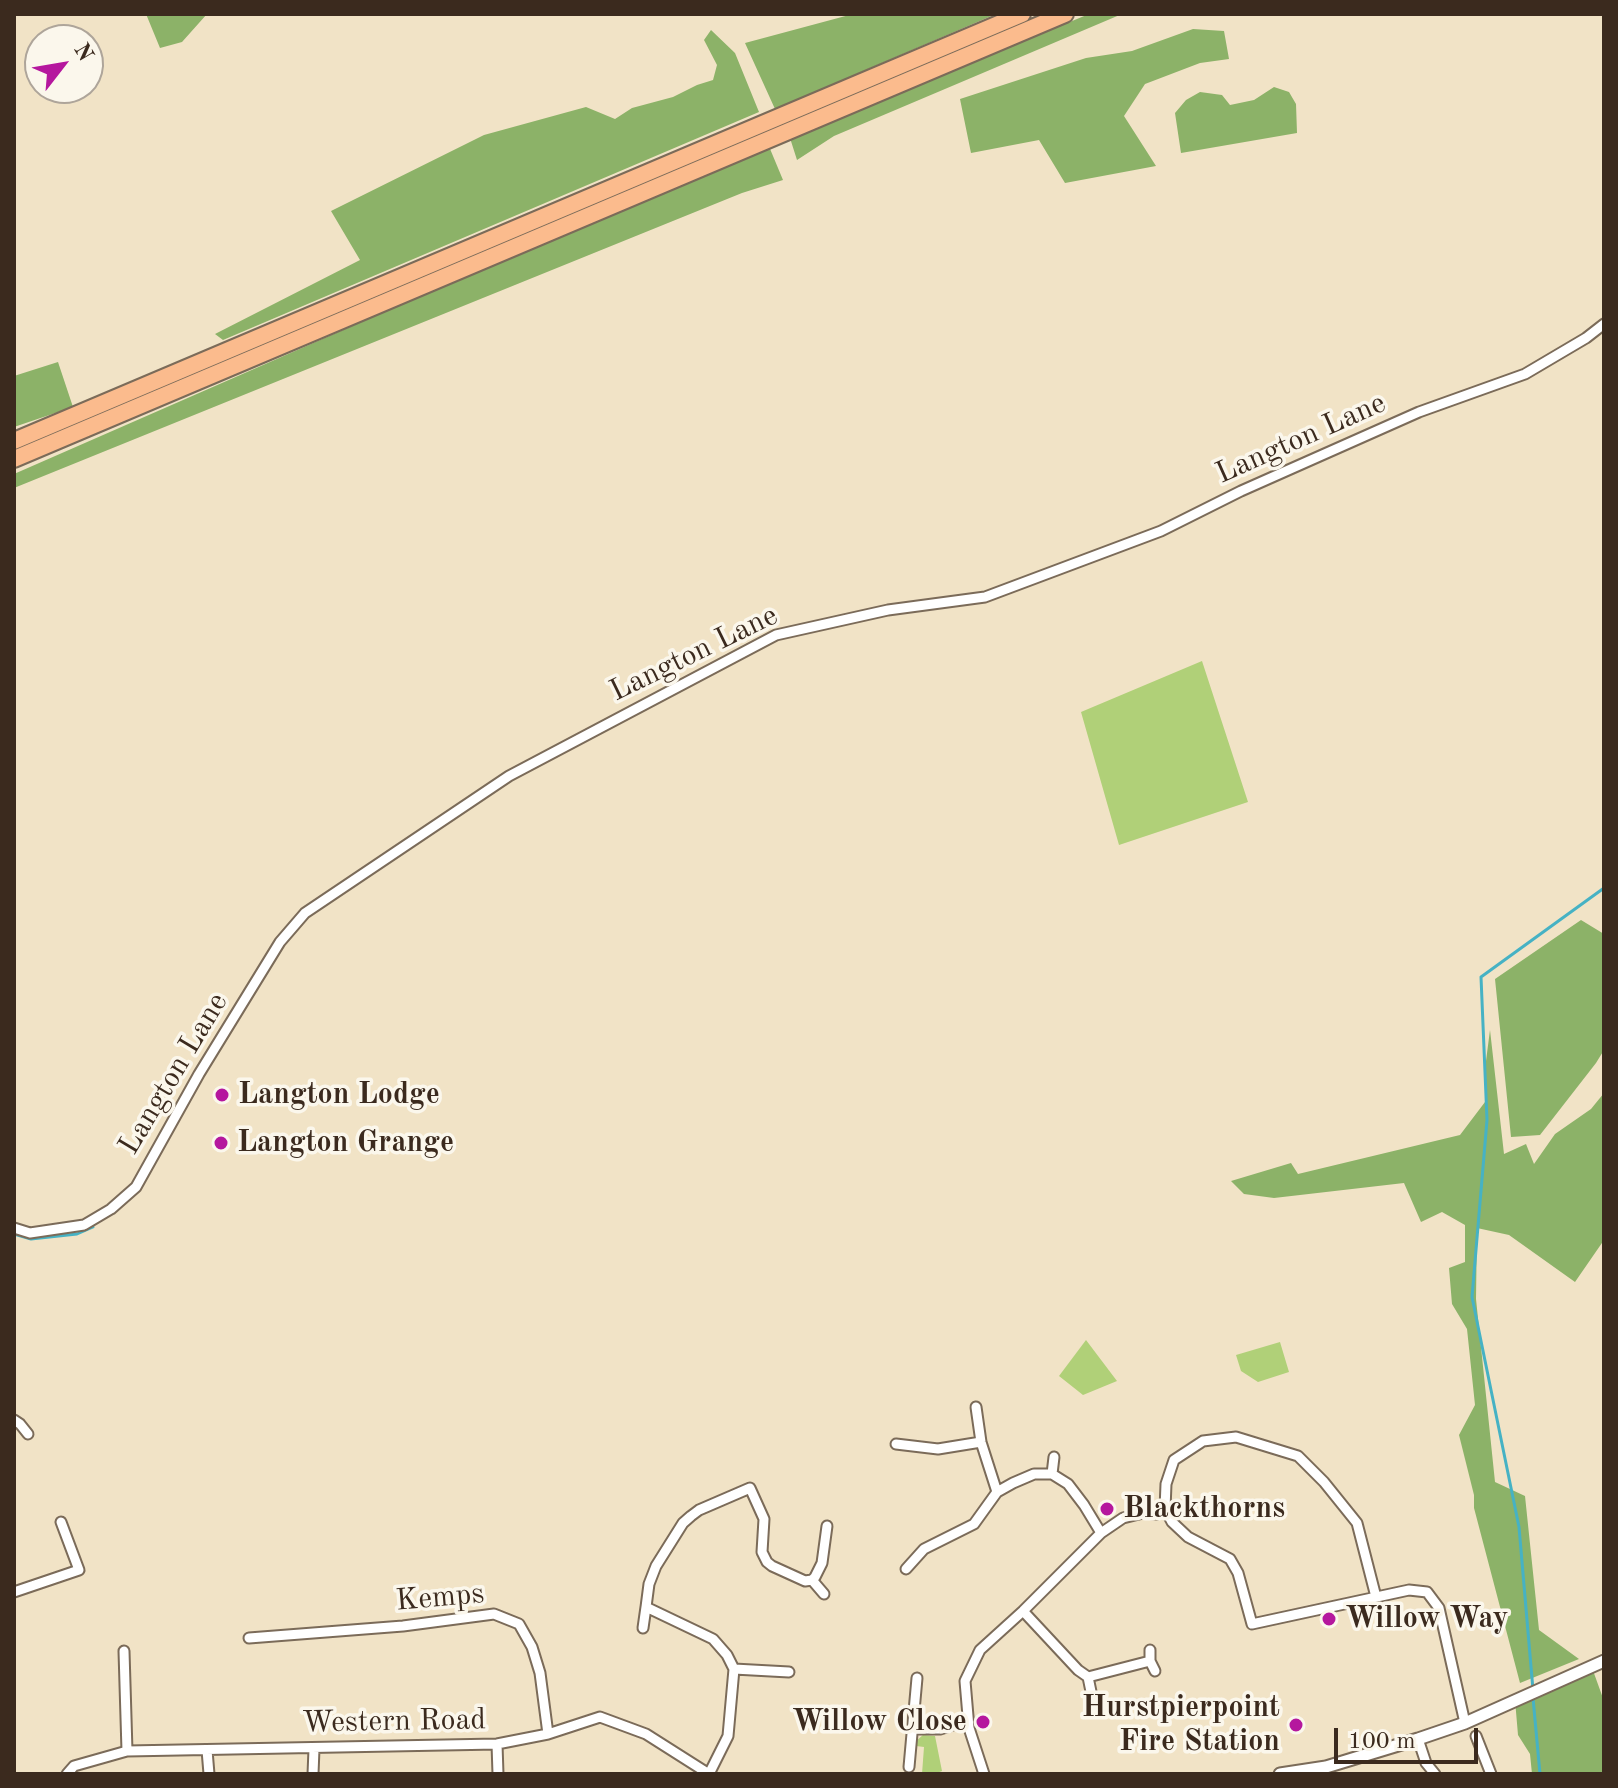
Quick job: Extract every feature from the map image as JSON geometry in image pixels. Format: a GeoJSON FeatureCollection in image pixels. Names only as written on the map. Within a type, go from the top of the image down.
{"type":"FeatureCollection","features":[{"type":"Feature","properties":{"kind":"highway"},"geometry":{"type":"LineString","coordinates":[[14,441],[1022,14]]}},
{"type":"Feature","properties":{"kind":"highway"},"geometry":{"type":"LineString","coordinates":[[14,459],[1065,14]]}},
{"type":"Feature","properties":{"kind":"street","name":"Langton Lane"},"geometry":{"type":"LineString","coordinates":[[14,1228],[30,1233],[84,1225],[111,1209],[136,1187],[199,1074],[280,942],[305,913],[509,776],[776,635],[888,610],[985,597],[1161,531],[1250,487],[1419,412],[1525,374],[1604,324]]}},
{"type":"Feature","properties":{"kind":"street"},"geometry":{"type":"LineString","coordinates":[[976,1407],[981,1442],[997,1492]]}},
{"type":"Feature","properties":{"kind":"street"},"geometry":{"type":"LineString","coordinates":[[14,1420],[28,1434]]}},
{"type":"Feature","properties":{"kind":"street"},"geometry":{"type":"LineString","coordinates":[[1376,1597],[1357,1523],[1298,1456],[1236,1437],[1203,1441],[1174,1460],[1166,1484],[1165,1509],[1172,1522],[1188,1537],[1230,1559],[1238,1573],[1252,1624],[1409,1590],[1427,1592],[1439,1608],[1465,1723]]}},
{"type":"Feature","properties":{"kind":"street"},"geometry":{"type":"LineString","coordinates":[[896,1444],[938,1449],[981,1442]]}},
{"type":"Feature","properties":{"kind":"street"},"geometry":{"type":"LineString","coordinates":[[1052,1474],[1054,1457]]}},
{"type":"Feature","properties":{"kind":"street"},"geometry":{"type":"LineString","coordinates":[[906,1569],[924,1549],[974,1524],[997,1492],[1034,1474],[1052,1474],[1068,1484],[1101,1533]]}},
{"type":"Feature","properties":{"kind":"street"},"geometry":{"type":"LineString","coordinates":[[643,1628],[649,1584],[656,1566],[683,1523],[699,1510],[754,1486],[764,1519],[762,1552],[767,1562],[805,1581],[812,1580],[820,1569],[823,1529]]}},
{"type":"Feature","properties":{"kind":"street"},"geometry":{"type":"LineString","coordinates":[[984,1774],[968,1720],[965,1681],[980,1650],[1101,1533],[1123,1518],[1143,1513],[1157,1514],[1165,1509]]}},
{"type":"Feature","properties":{"kind":"street"},"geometry":{"type":"LineString","coordinates":[[14,1592],[79,1570],[61,1522]]}},
{"type":"Feature","properties":{"kind":"street"},"geometry":{"type":"LineString","coordinates":[[812,1580],[824,1594]]}},
{"type":"Feature","properties":{"kind":"street"},"geometry":{"type":"LineString","coordinates":[[646,1607],[713,1639],[734,1669],[728,1736],[709,1774]]}},
{"type":"Feature","properties":{"kind":"street"},"geometry":{"type":"LineString","coordinates":[[1023,1611],[1088,1677],[1095,1711]]}},
{"type":"Feature","properties":{"kind":"street","name":"Kemps"},"geometry":{"type":"LineString","coordinates":[[249,1638],[403,1626],[494,1614],[519,1624],[532,1647],[540,1673],[548,1734]]}},
{"type":"Feature","properties":{"kind":"street"},"geometry":{"type":"LineString","coordinates":[[124,1651],[127,1751]]}},
{"type":"Feature","properties":{"kind":"street"},"geometry":{"type":"LineString","coordinates":[[1088,1677],[1150,1656],[1155,1671]]}},
{"type":"Feature","properties":{"kind":"street"},"geometry":{"type":"LineString","coordinates":[[1280,1774],[1329,1770],[1465,1723],[1604,1661]]}},
{"type":"Feature","properties":{"kind":"street"},"geometry":{"type":"LineString","coordinates":[[734,1669],[789,1672]]}},
{"type":"Feature","properties":{"kind":"street"},"geometry":{"type":"LineString","coordinates":[[909,1767],[917,1678]]}},
{"type":"Feature","properties":{"kind":"street","name":"Western Road"},"geometry":{"type":"LineString","coordinates":[[67,1774],[74,1766],[127,1751],[497,1744],[548,1734],[600,1717],[646,1734],[709,1774]]}},
{"type":"Feature","properties":{"kind":"street"},"geometry":{"type":"LineString","coordinates":[[912,1729],[940,1729],[968,1720]]}},
{"type":"Feature","properties":{"kind":"street"},"geometry":{"type":"LineString","coordinates":[[1476,1736],[1491,1774]]}},
{"type":"Feature","properties":{"kind":"street"},"geometry":{"type":"LineString","coordinates":[[1418,1739],[1426,1763],[1435,1774]]}},
{"type":"Feature","properties":{"kind":"street"},"geometry":{"type":"LineString","coordinates":[[497,1744],[498,1774]]}},
{"type":"Feature","properties":{"kind":"street"},"geometry":{"type":"LineString","coordinates":[[313,1774],[314,1749]]}},
{"type":"Feature","properties":{"kind":"street"},"geometry":{"type":"LineString","coordinates":[[207,1750],[209,1774]]}},
{"type":"Feature","properties":{"kind":"green space"},"geometry":{"type":"Polygon","coordinates":[[[146,14],[207,14],[182,42],[160,48],[146,14]]]}},
{"type":"Feature","properties":{"kind":"green space"},"geometry":{"type":"Polygon","coordinates":[[[853,14],[996,14],[775,109],[745,43],[853,14]]]}},
{"type":"Feature","properties":{"kind":"green space"},"geometry":{"type":"Polygon","coordinates":[[[1089,14],[1122,14],[834,136],[797,160],[790,138],[1089,14]]]}},
{"type":"Feature","properties":{"kind":"green space"},"geometry":{"type":"Polygon","coordinates":[[[1193,29],[1224,31],[1229,59],[1200,63],[1145,84],[1124,116],[1156,166],[1065,183],[1039,140],[971,153],[960,99],[1086,58],[1132,51],[1193,29]]]}},
{"type":"Feature","properties":{"kind":"green space"},"geometry":{"type":"Polygon","coordinates":[[[711,30],[735,53],[759,112],[223,340],[215,334],[360,260],[331,211],[484,135],[586,107],[615,119],[632,108],[673,97],[713,80],[717,65],[704,40],[711,30]]]}},
{"type":"Feature","properties":{"kind":"green space"},"geometry":{"type":"Polygon","coordinates":[[[1274,87],[1289,92],[1296,104],[1297,133],[1181,153],[1175,113],[1186,100],[1200,92],[1222,95],[1230,105],[1254,100],[1274,87]]]}},
{"type":"Feature","properties":{"kind":"green space"},"geometry":{"type":"Polygon","coordinates":[[[768,144],[783,180],[742,193],[14,488],[14,474],[768,144]]]}},
{"type":"Feature","properties":{"kind":"green space"},"geometry":{"type":"Polygon","coordinates":[[[58,362],[73,407],[14,427],[14,376],[58,362]]]}},
{"type":"Feature","properties":{"kind":"green space"},"geometry":{"type":"Polygon","coordinates":[[[1202,661],[1248,802],[1119,845],[1081,712],[1202,661]]]}},
{"type":"Feature","properties":{"kind":"green space"},"geometry":{"type":"Polygon","coordinates":[[[1581,920],[1604,934],[1604,1050],[1540,1135],[1511,1137],[1495,979],[1581,920]]]}},
{"type":"Feature","properties":{"kind":"green space"},"geometry":{"type":"Polygon","coordinates":[[[1490,1030],[1504,1154],[1526,1144],[1534,1164],[1555,1134],[1591,1109],[1604,1093],[1604,1240],[1575,1282],[1509,1235],[1477,1228],[1476,1299],[1495,1482],[1525,1496],[1539,1630],[1579,1659],[1520,1683],[1474,1508],[1474,1495],[1459,1435],[1475,1405],[1467,1329],[1452,1304],[1449,1268],[1465,1262],[1465,1225],[1442,1212],[1421,1222],[1404,1183],[1274,1198],[1244,1194],[1231,1181],[1291,1163],[1298,1174],[1460,1135],[1485,1102],[1490,1030]]]}},
{"type":"Feature","properties":{"kind":"green space"},"geometry":{"type":"Polygon","coordinates":[[[1086,1340],[1117,1381],[1083,1395],[1059,1376],[1086,1340]]]}},
{"type":"Feature","properties":{"kind":"green space"},"geometry":{"type":"Polygon","coordinates":[[[1280,1342],[1289,1372],[1258,1382],[1241,1371],[1236,1355],[1280,1342]]]}},
{"type":"Feature","properties":{"kind":"green space"},"geometry":{"type":"Polygon","coordinates":[[[1591,1665],[1604,1701],[1604,1774],[1532,1774],[1530,1754],[1518,1735],[1515,1700],[1591,1665]]]}},
{"type":"Feature","properties":{"kind":"green space"},"geometry":{"type":"Polygon","coordinates":[[[923,1735],[935,1736],[942,1771],[922,1774],[924,1747],[916,1746],[916,1741],[923,1735]]]}},
{"type":"Feature","properties":{"kind":"waterway"},"geometry":{"type":"LineString","coordinates":[[1533,1690],[1519,1527],[1472,1297],[1487,1120],[1481,977],[1604,888]]}},
{"type":"Feature","properties":{"kind":"waterway"},"geometry":{"type":"LineString","coordinates":[[14,1234],[31,1239],[77,1234],[93,1227]]}},
{"type":"Feature","properties":{"kind":"waterway"},"geometry":{"type":"LineString","coordinates":[[1533,1698],[1540,1774]]}},
{"type":"Feature","properties":{"kind":"place","name":"Langton Lodge"},"geometry":{"type":"Point","coordinates":[222,1095]}},
{"type":"Feature","properties":{"kind":"place","name":"Langton Grange"},"geometry":{"type":"Point","coordinates":[221,1143]}},
{"type":"Feature","properties":{"kind":"place","name":"Blackthorns"},"geometry":{"type":"Point","coordinates":[1107,1509]}},
{"type":"Feature","properties":{"kind":"place","name":"Willow Way"},"geometry":{"type":"Point","coordinates":[1329,1619]}},
{"type":"Feature","properties":{"kind":"place","name":"Willow Close"},"geometry":{"type":"Point","coordinates":[983,1722]}},
{"type":"Feature","properties":{"kind":"place","name":"Hurstpierpoint Fire Station"},"geometry":{"type":"Point","coordinates":[1296,1725]}}]}
